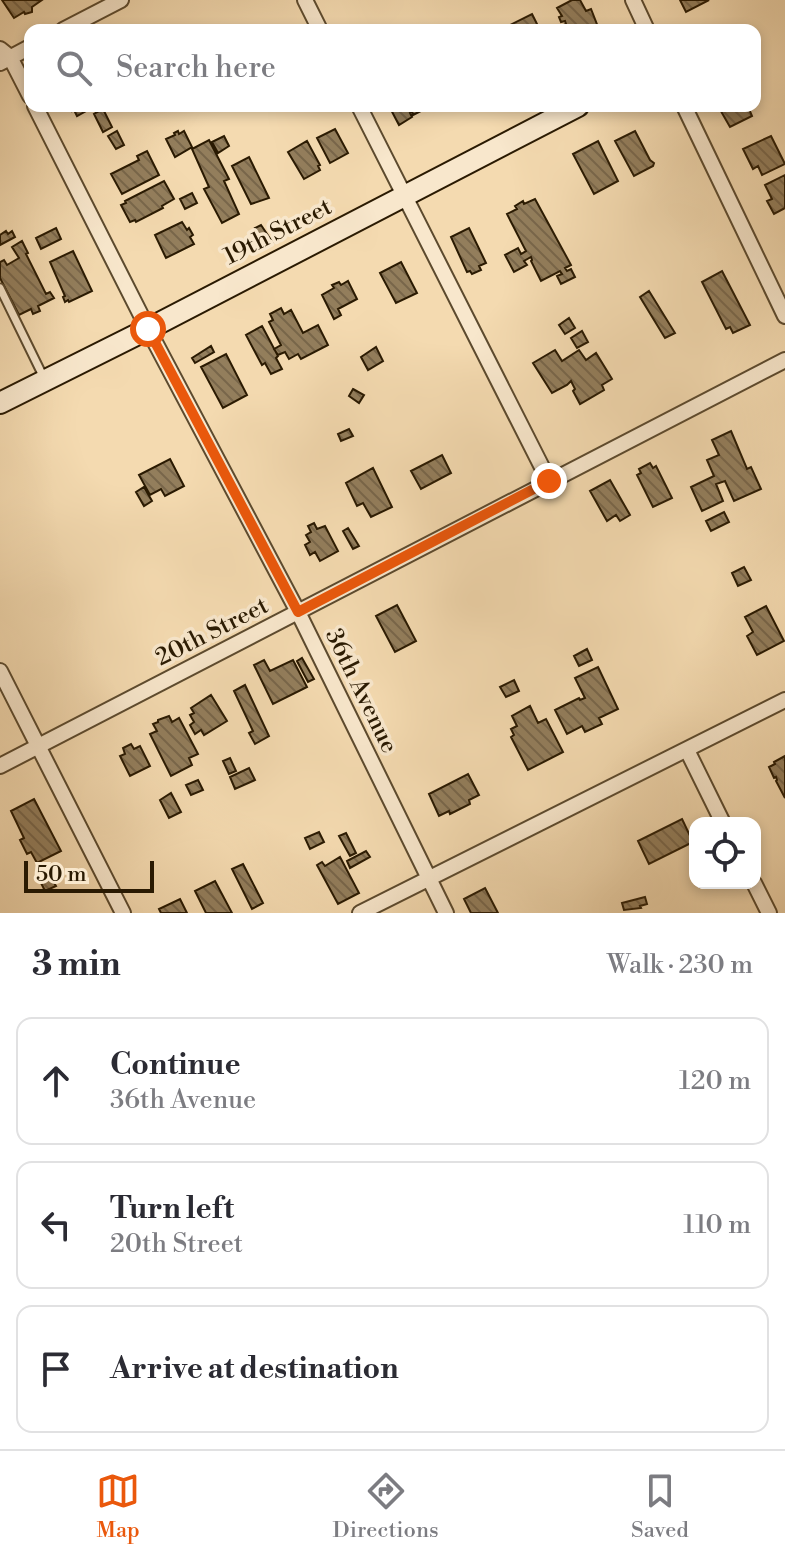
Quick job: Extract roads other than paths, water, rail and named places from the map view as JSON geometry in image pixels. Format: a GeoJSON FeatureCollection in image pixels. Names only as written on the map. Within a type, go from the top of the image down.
{"type":"FeatureCollection","features":[{"type":"Feature","properties":{"kind":"street"},"geometry":{"type":"LineString","coordinates":[[75,24],[121,0]]}},
{"type":"Feature","properties":{"kind":"street"},"geometry":{"type":"LineString","coordinates":[[305,0],[317,24]]}},
{"type":"Feature","properties":{"kind":"street"},"geometry":{"type":"LineString","coordinates":[[633,0],[644,24]]}},
{"type":"Feature","properties":{"kind":"street"},"geometry":{"type":"LineString","coordinates":[[24,49],[3,56],[24,87]]}},
{"type":"Feature","properties":{"kind":"street","name":"36th Avenue"},"geometry":{"type":"LineString","coordinates":[[38,112],[148,329],[298,612],[446,913]]}},
{"type":"Feature","properties":{"kind":"street"},"geometry":{"type":"LineString","coordinates":[[362,112],[549,481]]}},
{"type":"Feature","properties":{"kind":"street","name":"19th Street"},"geometry":{"type":"LineString","coordinates":[[0,403],[566,112]]}},
{"type":"Feature","properties":{"kind":"street"},"geometry":{"type":"LineString","coordinates":[[687,112],[785,316]]}},
{"type":"Feature","properties":{"kind":"street","name":"20th Street"},"geometry":{"type":"LineString","coordinates":[[0,766],[785,360]]}},
{"type":"Feature","properties":{"kind":"street"},"geometry":{"type":"LineString","coordinates":[[0,671],[123,913]]}},
{"type":"Feature","properties":{"kind":"street"},"geometry":{"type":"LineString","coordinates":[[360,913],[785,700]]}},
{"type":"Feature","properties":{"kind":"street"},"geometry":{"type":"LineString","coordinates":[[687,750],[720,817]]}},
{"type":"Feature","properties":{"kind":"street"},"geometry":{"type":"LineString","coordinates":[[757,889],[769,913]]}},
{"type":"Feature","properties":{"kind":"lane"},"geometry":{"type":"LineString","coordinates":[[0,288],[45,380]]}}]}
